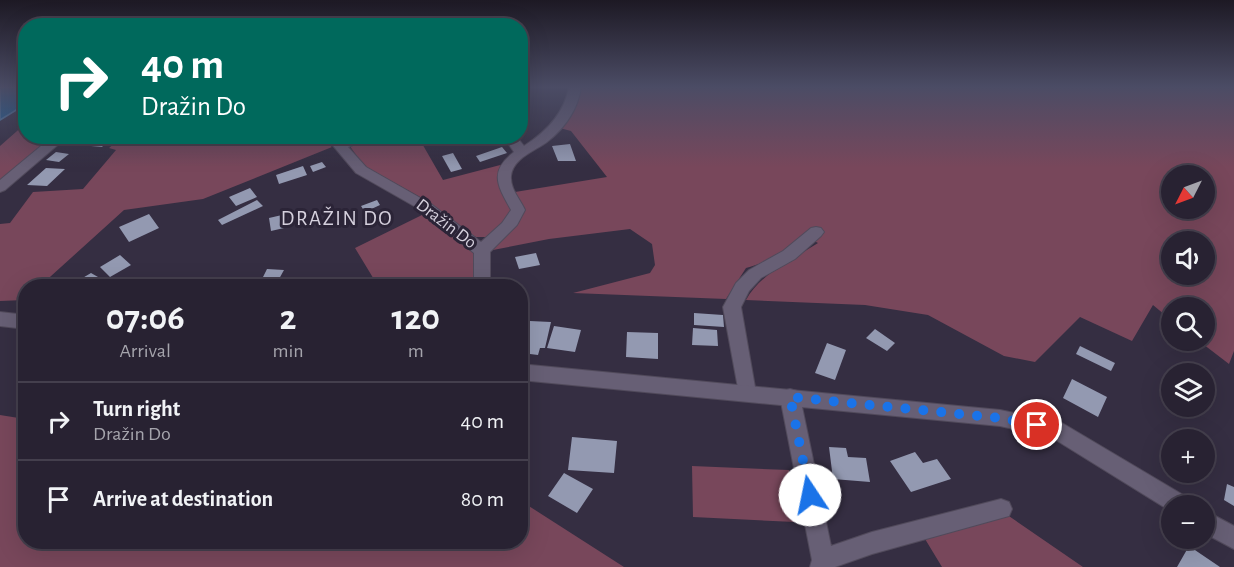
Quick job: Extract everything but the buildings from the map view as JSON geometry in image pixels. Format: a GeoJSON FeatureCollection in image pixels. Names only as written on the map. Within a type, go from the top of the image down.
{"type":"FeatureCollection","features":[{"type":"Feature","properties":{"kind":"street","name":"Dražin Do"},"geometry":{"type":"LineString","coordinates":[[338,144],[362,170],[426,207],[482,251],[499,233],[515,222],[518,210],[505,186],[506,172],[521,151],[543,140],[566,113]]}},
{"type":"Feature","properties":{"kind":"street"},"geometry":{"type":"LineString","coordinates":[[0,187],[52,144]]}},
{"type":"Feature","properties":{"kind":"street"},"geometry":{"type":"LineString","coordinates":[[515,144],[521,151]]}},
{"type":"Feature","properties":{"kind":"street"},"geometry":{"type":"LineString","coordinates":[[747,393],[732,308],[742,287],[755,274],[789,255],[816,232]]}},
{"type":"Feature","properties":{"kind":"street"},"geometry":{"type":"LineString","coordinates":[[482,251],[482,279]]}},
{"type":"Feature","properties":{"kind":"street"},"geometry":{"type":"LineString","coordinates":[[0,319],[18,321]]}},
{"type":"Feature","properties":{"kind":"street"},"geometry":{"type":"LineString","coordinates":[[528,373],[1000,418],[1055,429],[1164,495]]}},
{"type":"Feature","properties":{"kind":"street"},"geometry":{"type":"LineString","coordinates":[[790,397],[822,563],[872,543],[1001,508]]}},
{"type":"Feature","properties":{"kind":"street"},"geometry":{"type":"LineString","coordinates":[[1215,527],[1234,538]]}},
{"type":"Feature","properties":{"kind":"shaded area"},"geometry":{"type":"Polygon","coordinates":[[[563,113],[1234,113],[1234,351],[1229,364],[1212,351],[1215,351],[1215,297],[1161,297],[1161,312],[1153,305],[1132,341],[1080,317],[1035,362],[1004,356],[928,315],[865,305],[746,300],[760,282],[788,261],[818,243],[803,235],[777,255],[746,268],[726,299],[573,293],[650,273],[655,265],[652,244],[630,229],[549,239],[493,250],[493,245],[514,228],[521,218],[515,192],[607,177],[571,131],[556,127],[563,113]]]}},
{"type":"Feature","properties":{"kind":"shaded area"},"geometry":{"type":"Polygon","coordinates":[[[18,130],[18,144],[46,144],[0,181],[0,146],[18,130]]]}},
{"type":"Feature","properties":{"kind":"shaded area"},"geometry":{"type":"Polygon","coordinates":[[[114,144],[328,144],[332,147],[203,199],[124,210],[48,279],[18,279],[18,300],[0,301],[0,224],[10,223],[33,192],[83,189],[116,150],[109,148],[114,144]]]}},
{"type":"Feature","properties":{"kind":"shaded area"},"geometry":{"type":"Polygon","coordinates":[[[422,144],[443,180],[504,164],[513,215],[489,237],[476,237],[420,197],[364,166],[349,145],[422,144]]]}},
{"type":"Feature","properties":{"kind":"shaded area"},"geometry":{"type":"Polygon","coordinates":[[[422,215],[473,252],[478,270],[476,279],[374,279],[355,248],[422,215]]]}},
{"type":"Feature","properties":{"kind":"shaded area"},"geometry":{"type":"Polygon","coordinates":[[[0,415],[18,418],[18,549],[528,549],[528,505],[624,567],[0,567],[0,415]]]}},
{"type":"Feature","properties":{"kind":"shaded area"},"geometry":{"type":"Polygon","coordinates":[[[692,466],[789,470],[795,522],[693,517],[692,466]]]}},
{"type":"Feature","properties":{"kind":"shaded area"},"geometry":{"type":"Polygon","coordinates":[[[1003,512],[1083,567],[942,567],[922,534],[1003,512]]]}},
{"type":"Feature","properties":{"kind":"water"},"geometry":{"type":"Polygon","coordinates":[[[0,113],[11,113],[0,120],[0,113]]]}},
{"type":"Feature","properties":{"kind":"district","name":"DRAŽIN DO"},"geometry":{"type":"Point","coordinates":[337,218]}},
{"type":"Feature","properties":{"kind":"route"},"geometry":{"type":"LineString","coordinates":[[810,495],[790,397],[1000,418],[1037,425]]}}]}
